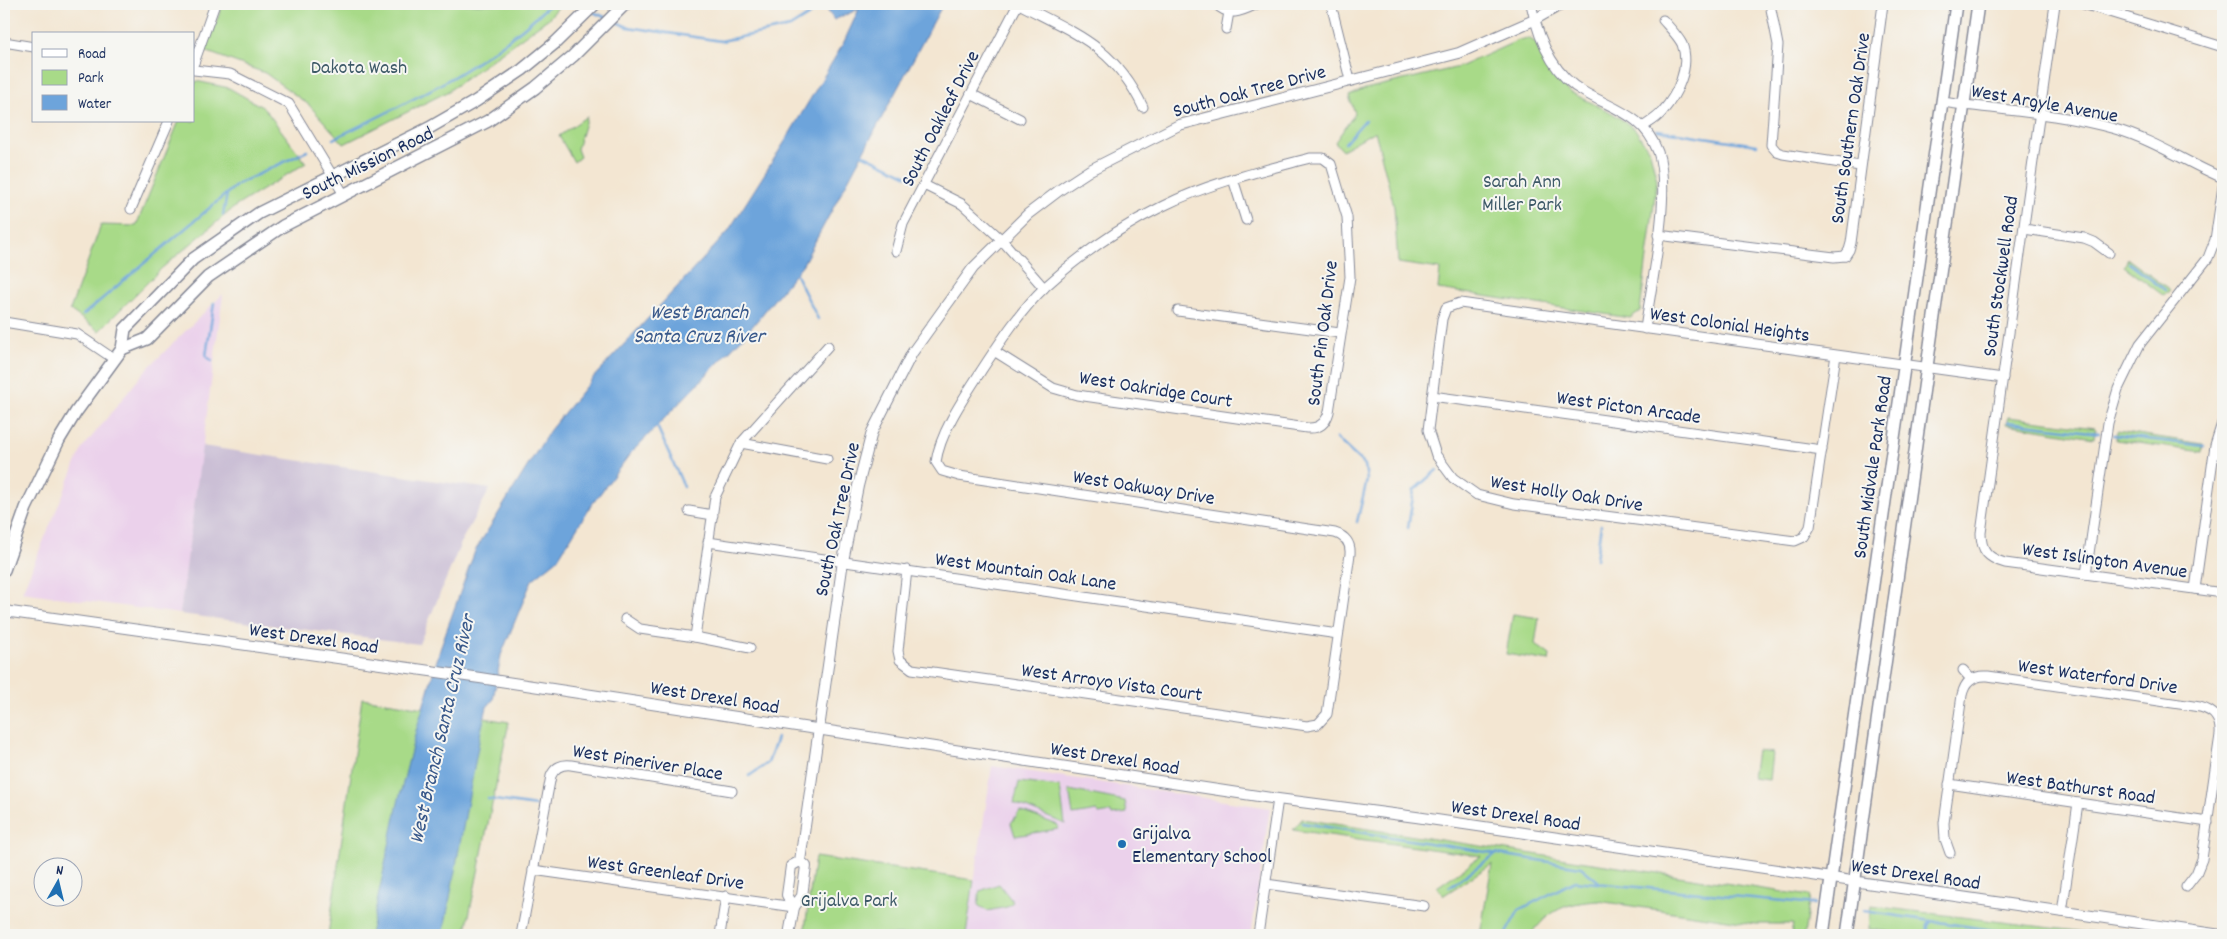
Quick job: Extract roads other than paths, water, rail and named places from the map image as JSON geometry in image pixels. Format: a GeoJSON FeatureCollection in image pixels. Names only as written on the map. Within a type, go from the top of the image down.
{"type":"FeatureCollection","features":[{"type":"Feature","properties":{"kind":"main road","name":"South Mission Road"},"geometry":{"type":"LineString","coordinates":[[122,349],[125,329],[193,259],[259,213],[429,128],[476,101],[522,70],[577,23],[595,4]]}},
{"type":"Feature","properties":{"kind":"main road","name":"South Mission Road"},"geometry":{"type":"LineString","coordinates":[[4,570],[26,508],[59,440],[122,349],[147,339],[208,278],[248,248],[282,226],[488,121],[535,88],[573,56],[625,4]]}},
{"type":"Feature","properties":{"kind":"main road","name":"South Midvale Park Road"},"geometry":{"type":"LineString","coordinates":[[1823,935],[1956,4]]}},
{"type":"Feature","properties":{"kind":"main road","name":"South Midvale Park Road"},"geometry":{"type":"LineString","coordinates":[[1847,935],[1978,4]]}},
{"type":"Feature","properties":{"kind":"street"},"geometry":{"type":"LineString","coordinates":[[195,60],[215,4]]}},
{"type":"Feature","properties":{"kind":"street"},"geometry":{"type":"LineString","coordinates":[[1019,4],[1080,36],[1106,54],[1134,89],[1143,107]]}},
{"type":"Feature","properties":{"kind":"street","name":"South Oakleaf Drive"},"geometry":{"type":"LineString","coordinates":[[896,251],[903,224],[1019,4]]}},
{"type":"Feature","properties":{"kind":"street"},"geometry":{"type":"LineString","coordinates":[[1216,4],[1229,12],[1240,12],[1258,4]]}},
{"type":"Feature","properties":{"kind":"street"},"geometry":{"type":"LineString","coordinates":[[1331,4],[1350,80]]}},
{"type":"Feature","properties":{"kind":"street"},"geometry":{"type":"LineString","coordinates":[[1531,4],[1534,20],[1549,58],[1563,76],[1583,92],[1628,114],[1644,126],[1658,152],[1664,183],[1645,329]]}},
{"type":"Feature","properties":{"kind":"street","name":"South Oak Tree Drive"},"geometry":{"type":"LineString","coordinates":[[794,907],[787,894],[791,866],[800,860],[843,561],[858,486],[872,432],[912,353],[963,280],[1028,214],[1076,179],[1179,125],[1459,53],[1534,20],[1562,4]]}},
{"type":"Feature","properties":{"kind":"street"},"geometry":{"type":"LineString","coordinates":[[1770,4],[1778,45],[1776,90],[1770,140],[1771,152],[1860,166]]}},
{"type":"Feature","properties":{"kind":"street","name":"South Southern Oak Drive"},"geometry":{"type":"LineString","coordinates":[[1658,234],[1848,258],[1883,4]]}},
{"type":"Feature","properties":{"kind":"street","name":"South Stockwell Road"},"geometry":{"type":"LineString","coordinates":[[1982,556],[1981,533],[2055,4]]}},
{"type":"Feature","properties":{"kind":"street"},"geometry":{"type":"LineString","coordinates":[[2083,4],[2223,47]]}},
{"type":"Feature","properties":{"kind":"street"},"geometry":{"type":"LineString","coordinates":[[1226,29],[1229,12]]}},
{"type":"Feature","properties":{"kind":"street"},"geometry":{"type":"LineString","coordinates":[[1644,126],[1661,114],[1673,98],[1682,76],[1685,57],[1682,43],[1663,20]]}},
{"type":"Feature","properties":{"kind":"street"},"geometry":{"type":"LineString","coordinates":[[4,42],[32,47]]}},
{"type":"Feature","properties":{"kind":"street"},"geometry":{"type":"LineString","coordinates":[[195,70],[230,74],[289,104],[344,193]]}},
{"type":"Feature","properties":{"kind":"street"},"geometry":{"type":"LineString","coordinates":[[971,94],[1020,119]]}},
{"type":"Feature","properties":{"kind":"street","name":"West Argyle Avenue"},"geometry":{"type":"LineString","coordinates":[[1942,102],[2040,116],[2117,130],[2146,141],[2223,178]]}},
{"type":"Feature","properties":{"kind":"street"},"geometry":{"type":"LineString","coordinates":[[131,209],[169,122]]}},
{"type":"Feature","properties":{"kind":"street","name":"South Pin Oak Drive"},"geometry":{"type":"LineString","coordinates":[[1233,179],[1317,157],[1328,157],[1334,169],[1347,217],[1350,277],[1329,412],[1322,424]]}},
{"type":"Feature","properties":{"kind":"street"},"geometry":{"type":"LineString","coordinates":[[994,351],[1044,288],[1111,235],[1164,205],[1233,179],[1246,220]]}},
{"type":"Feature","properties":{"kind":"street"},"geometry":{"type":"LineString","coordinates":[[924,185],[962,204],[1001,240],[1044,288]]}},
{"type":"Feature","properties":{"kind":"street"},"geometry":{"type":"LineString","coordinates":[[2086,574],[2107,428],[2118,389],[2140,344],[2208,258],[2214,240],[2223,186]]}},
{"type":"Feature","properties":{"kind":"street"},"geometry":{"type":"LineString","coordinates":[[2024,229],[2084,238],[2094,242],[2109,253]]}},
{"type":"Feature","properties":{"kind":"street","name":"West Colonial Heights"},"geometry":{"type":"LineString","coordinates":[[1448,304],[1464,304],[2003,378]]}},
{"type":"Feature","properties":{"kind":"street","name":"West Holly Oak Drive"},"geometry":{"type":"LineString","coordinates":[[1448,304],[1442,318],[1428,430],[1436,455],[1453,478],[1478,495],[1514,504],[1795,542],[1805,540],[1810,527],[1822,450]]}},
{"type":"Feature","properties":{"kind":"street"},"geometry":{"type":"LineString","coordinates":[[1178,311],[1340,333]]}},
{"type":"Feature","properties":{"kind":"street"},"geometry":{"type":"LineString","coordinates":[[4,322],[77,334],[114,359]]}},
{"type":"Feature","properties":{"kind":"street"},"geometry":{"type":"LineString","coordinates":[[695,637],[715,497],[740,443],[828,346]]}},
{"type":"Feature","properties":{"kind":"street","name":"West Oakridge Court"},"geometry":{"type":"LineString","coordinates":[[994,351],[1053,388],[1077,395],[1313,429],[1322,424]]}},
{"type":"Feature","properties":{"kind":"street","name":"West Oakway Drive"},"geometry":{"type":"LineString","coordinates":[[994,351],[960,405],[937,454],[936,468],[948,474],[959,476],[1335,532],[1347,536],[1350,554],[1338,634]]}},
{"type":"Feature","properties":{"kind":"street"},"geometry":{"type":"LineString","coordinates":[[1822,450],[1836,354]]}},
{"type":"Feature","properties":{"kind":"street","name":"West Picton Arcade"},"geometry":{"type":"LineString","coordinates":[[1432,396],[1822,450]]}},
{"type":"Feature","properties":{"kind":"street"},"geometry":{"type":"LineString","coordinates":[[2195,589],[2215,445],[2223,420]]}},
{"type":"Feature","properties":{"kind":"street"},"geometry":{"type":"LineString","coordinates":[[1322,424],[1330,430]]}},
{"type":"Feature","properties":{"kind":"street"},"geometry":{"type":"LineString","coordinates":[[740,443],[827,459]]}},
{"type":"Feature","properties":{"kind":"street"},"geometry":{"type":"LineString","coordinates":[[689,511],[713,515]]}},
{"type":"Feature","properties":{"kind":"street","name":"West Mountain Oak Lane"},"geometry":{"type":"LineString","coordinates":[[708,542],[1338,634]]}},
{"type":"Feature","properties":{"kind":"street","name":"West Islington Avenue"},"geometry":{"type":"LineString","coordinates":[[1982,556],[2005,563],[2223,593]]}},
{"type":"Feature","properties":{"kind":"street","name":"West Arroyo Vista Court"},"geometry":{"type":"LineString","coordinates":[[907,570],[897,664],[912,669],[1307,726],[1323,726],[1338,634]]}},
{"type":"Feature","properties":{"kind":"street","name":"West Drexel Road"},"geometry":{"type":"LineString","coordinates":[[4,611],[489,680],[1278,799],[1426,818],[1830,879],[1855,881],[2221,935]]}},
{"type":"Feature","properties":{"kind":"street"},"geometry":{"type":"LineString","coordinates":[[625,619],[640,629],[750,648]]}},
{"type":"Feature","properties":{"kind":"street"},"geometry":{"type":"LineString","coordinates":[[1950,853],[1944,831],[1949,784],[1963,689],[1971,679],[1963,670]]}},
{"type":"Feature","properties":{"kind":"street","name":"West Waterford Drive"},"geometry":{"type":"LineString","coordinates":[[1971,679],[1988,676],[2200,707],[2220,715]]}},
{"type":"Feature","properties":{"kind":"street"},"geometry":{"type":"LineString","coordinates":[[2186,887],[2199,867],[2208,822],[2220,735],[2220,715]]}},
{"type":"Feature","properties":{"kind":"street","name":"West Pineriver Place"},"geometry":{"type":"LineString","coordinates":[[533,870],[551,776],[557,763],[732,791]]}},
{"type":"Feature","properties":{"kind":"street","name":"West Bathurst Road"},"geometry":{"type":"LineString","coordinates":[[1949,784],[2208,822]]}},
{"type":"Feature","properties":{"kind":"street"},"geometry":{"type":"LineString","coordinates":[[1258,935],[1278,799]]}},
{"type":"Feature","properties":{"kind":"street"},"geometry":{"type":"LineString","coordinates":[[2062,912],[2078,803]]}},
{"type":"Feature","properties":{"kind":"street","name":"South Oak Tree Drive"},"geometry":{"type":"LineString","coordinates":[[789,935],[794,907],[802,896],[806,866],[800,860]]}},
{"type":"Feature","properties":{"kind":"street"},"geometry":{"type":"LineString","coordinates":[[521,935],[533,870]]}},
{"type":"Feature","properties":{"kind":"street","name":"West Greenleaf Drive"},"geometry":{"type":"LineString","coordinates":[[533,870],[794,907]]}},
{"type":"Feature","properties":{"kind":"street"},"geometry":{"type":"LineString","coordinates":[[1266,884],[1424,906]]}},
{"type":"Feature","properties":{"kind":"street"},"geometry":{"type":"LineString","coordinates":[[720,935],[726,896]]}},
{"type":"Feature","properties":{"kind":"water","name":"West Branch Santa Cruz River"},"geometry":{"type":"Polygon","coordinates":[[[823,4],[943,4],[803,264],[747,333],[630,454],[590,507],[557,560],[532,580],[501,655],[493,700],[487,707],[443,935],[370,935],[398,803],[416,731],[442,643],[475,551],[550,430],[591,380],[727,233],[784,143],[843,44],[859,9],[834,20],[823,4]]]}},
{"type":"Feature","properties":{"kind":"waterway"},"geometry":{"type":"LineString","coordinates":[[333,139],[420,96],[474,64],[500,46],[550,4]]}},
{"type":"Feature","properties":{"kind":"waterway","name":"Dakota Wash"},"geometry":{"type":"LineString","coordinates":[[576,4],[586,8]]}},
{"type":"Feature","properties":{"kind":"waterway","name":"Dakota Wash"},"geometry":{"type":"LineString","coordinates":[[614,21],[628,27],[721,41],[790,27],[827,4]]}},
{"type":"Feature","properties":{"kind":"waterway","name":"Dakota Wash"},"geometry":{"type":"LineString","coordinates":[[593,12],[607,18]]}},
{"type":"Feature","properties":{"kind":"waterway"},"geometry":{"type":"LineString","coordinates":[[1345,143],[1365,120]]}},
{"type":"Feature","properties":{"kind":"waterway"},"geometry":{"type":"LineString","coordinates":[[1657,130],[1757,145]]}},
{"type":"Feature","properties":{"kind":"waterway"},"geometry":{"type":"LineString","coordinates":[[83,315],[238,184],[307,151]]}},
{"type":"Feature","properties":{"kind":"waterway"},"geometry":{"type":"LineString","coordinates":[[862,154],[914,179]]}},
{"type":"Feature","properties":{"kind":"waterway"},"geometry":{"type":"LineString","coordinates":[[223,215],[227,194]]}},
{"type":"Feature","properties":{"kind":"waterway"},"geometry":{"type":"LineString","coordinates":[[2129,263],[2165,290]]}},
{"type":"Feature","properties":{"kind":"waterway"},"geometry":{"type":"LineString","coordinates":[[794,271],[818,319]]}},
{"type":"Feature","properties":{"kind":"waterway"},"geometry":{"type":"LineString","coordinates":[[212,361],[206,356],[214,303]]}},
{"type":"Feature","properties":{"kind":"waterway"},"geometry":{"type":"LineString","coordinates":[[2008,422],[2099,433]]}},
{"type":"Feature","properties":{"kind":"waterway"},"geometry":{"type":"LineString","coordinates":[[656,424],[684,487]]}},
{"type":"Feature","properties":{"kind":"waterway"},"geometry":{"type":"LineString","coordinates":[[2114,435],[2204,446]]}},
{"type":"Feature","properties":{"kind":"waterway"},"geometry":{"type":"LineString","coordinates":[[1336,438],[1365,465],[1367,480],[1357,522]]}},
{"type":"Feature","properties":{"kind":"waterway"},"geometry":{"type":"LineString","coordinates":[[1408,528],[1414,490],[1437,470]]}},
{"type":"Feature","properties":{"kind":"waterway"},"geometry":{"type":"LineString","coordinates":[[1596,559],[1601,525]]}},
{"type":"Feature","properties":{"kind":"waterway"},"geometry":{"type":"LineString","coordinates":[[749,776],[768,763],[777,738]]}},
{"type":"Feature","properties":{"kind":"waterway"},"geometry":{"type":"LineString","coordinates":[[488,799],[536,806]]}},
{"type":"Feature","properties":{"kind":"waterway"},"geometry":{"type":"LineString","coordinates":[[1302,823],[1581,867],[1599,882]]}},
{"type":"Feature","properties":{"kind":"waterway"},"geometry":{"type":"LineString","coordinates":[[1449,887],[1497,853]]}},
{"type":"Feature","properties":{"kind":"waterway"},"geometry":{"type":"LineString","coordinates":[[1505,935],[1519,910],[1575,881],[1815,904]]}},
{"type":"Feature","properties":{"kind":"waterway"},"geometry":{"type":"LineString","coordinates":[[1864,911],[2026,935]]}},
{"type":"Feature","properties":{"kind":"waterway"},"geometry":{"type":"LineString","coordinates":[[1927,935],[1928,925],[1932,921]]}},
{"type":"Feature","properties":{"kind":"place","name":"Grijalva Elementary School"},"geometry":{"type":"Point","coordinates":[1122,844]}},
{"type":"Feature","properties":{"kind":"park label","name":"Sarah Ann Miller Park"},"geometry":{"type":"Point","coordinates":[1522,192]}},
{"type":"Feature","properties":{"kind":"park label","name":"Grijalva Park"},"geometry":{"type":"Point","coordinates":[849,899]}}]}
